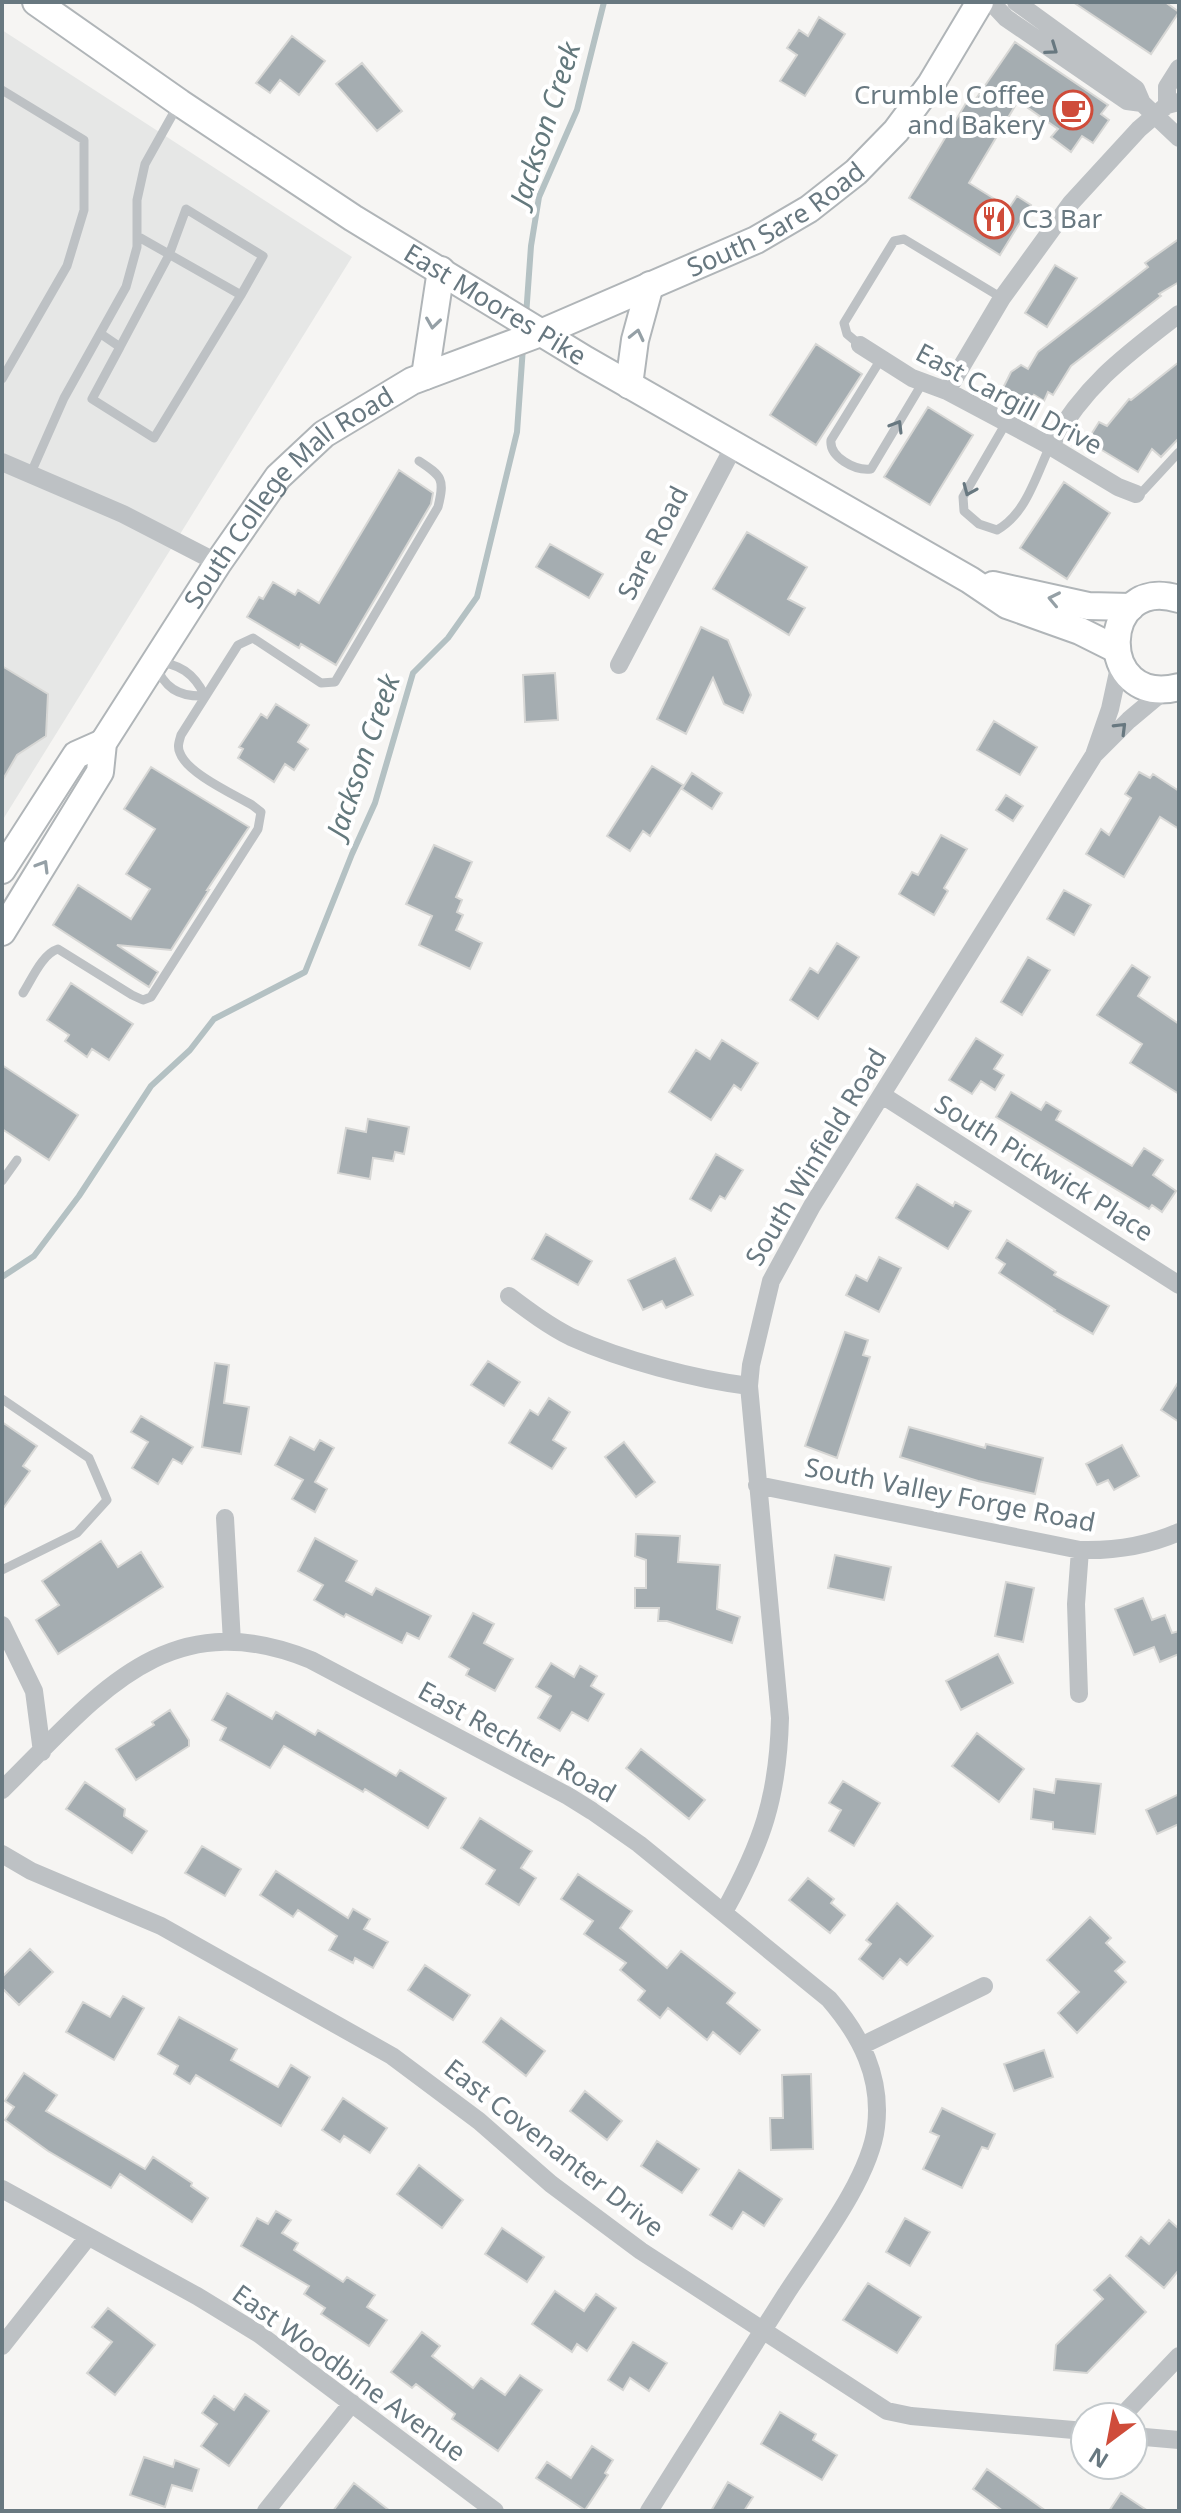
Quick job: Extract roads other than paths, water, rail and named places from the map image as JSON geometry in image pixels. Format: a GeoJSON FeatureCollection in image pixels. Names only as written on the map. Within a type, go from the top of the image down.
{"type":"FeatureCollection","features":[{"type":"Feature","properties":{"kind":"main road","name":"East Moores Pike"},"geometry":{"type":"LineString","coordinates":[[36,2],[353,218],[629,385],[970,580],[1007,605],[1080,631],[1118,656],[1130,676],[1143,685],[1174,689]]}},
{"type":"Feature","properties":{"kind":"main road","name":"South Sare Road"},"geometry":{"type":"LineString","coordinates":[[546,332],[756,240],[809,209],[856,172],[896,131],[931,84],[980,2]]}},
{"type":"Feature","properties":{"kind":"main road"},"geometry":{"type":"LineString","coordinates":[[425,376],[441,270]]}},
{"type":"Feature","properties":{"kind":"main road"},"geometry":{"type":"LineString","coordinates":[[629,385],[635,340],[650,285]]}},
{"type":"Feature","properties":{"kind":"main road","name":"South College Mall Road"},"geometry":{"type":"LineString","coordinates":[[2,932],[100,772],[103,743],[218,563],[278,477],[324,434],[412,381],[546,332]]}},
{"type":"Feature","properties":{"kind":"main road","name":"East Moores Pike"},"geometry":{"type":"LineString","coordinates":[[970,580],[1088,606],[1131,607],[1143,599],[1175,594]]}},
{"type":"Feature","properties":{"kind":"main road"},"geometry":{"type":"LineString","coordinates":[[1118,656],[1117,629],[1131,607]]}},
{"type":"Feature","properties":{"kind":"main road","name":"South College Mall Road"},"geometry":{"type":"LineString","coordinates":[[2,870],[76,755],[103,743]]}},
{"type":"Feature","properties":{"kind":"street"},"geometry":{"type":"LineString","coordinates":[[991,2],[1006,18],[1127,101],[1161,106]]}},
{"type":"Feature","properties":{"kind":"street"},"geometry":{"type":"LineString","coordinates":[[1016,2],[1161,106],[1179,138]]}},
{"type":"Feature","properties":{"kind":"street"},"geometry":{"type":"LineString","coordinates":[[947,391],[1002,298],[1071,203],[1161,106],[1167,87],[1179,68]]}},
{"type":"Feature","properties":{"kind":"street"},"geometry":{"type":"LineString","coordinates":[[1050,446],[1078,401],[1095,383],[1179,314]]}},
{"type":"Feature","properties":{"kind":"street","name":"East Cargill Drive"},"geometry":{"type":"LineString","coordinates":[[860,345],[923,382],[947,391],[1050,446],[1118,487],[1136,494]]}},
{"type":"Feature","properties":{"kind":"street","name":"Sare Road"},"geometry":{"type":"LineString","coordinates":[[619,665],[734,446]]}},
{"type":"Feature","properties":{"kind":"street"},"geometry":{"type":"LineString","coordinates":[[2,462],[123,514],[218,563]]}},
{"type":"Feature","properties":{"kind":"street","name":"South Winfield Road"},"geometry":{"type":"LineString","coordinates":[[724,1912],[750,1866],[765,1825],[779,1756],[780,1718],[749,1386],[765,1304],[780,1261],[1094,755],[1110,709],[1118,656]]}},
{"type":"Feature","properties":{"kind":"street","name":"South Winfield Road"},"geometry":{"type":"LineString","coordinates":[[1094,755],[1129,720],[1174,689]]}},
{"type":"Feature","properties":{"kind":"street","name":"South Pickwick Place"},"geometry":{"type":"LineString","coordinates":[[882,1095],[1179,1285]]}},
{"type":"Feature","properties":{"kind":"street"},"geometry":{"type":"LineString","coordinates":[[509,1296],[542,1321],[573,1337],[654,1365],[749,1386]]}},
{"type":"Feature","properties":{"kind":"street","name":"South Valley Forge Road"},"geometry":{"type":"LineString","coordinates":[[757,1485],[1080,1550],[1143,1545],[1179,1532]]}},
{"type":"Feature","properties":{"kind":"street"},"geometry":{"type":"LineString","coordinates":[[225,1518],[232,1642]]}},
{"type":"Feature","properties":{"kind":"street"},"geometry":{"type":"LineString","coordinates":[[1079,1694],[1076,1604],[1080,1550]]}},
{"type":"Feature","properties":{"kind":"street"},"geometry":{"type":"LineString","coordinates":[[2,1625],[34,1691],[42,1752]]}},
{"type":"Feature","properties":{"kind":"street","name":"East Rechter Road"},"geometry":{"type":"LineString","coordinates":[[2,1790],[95,1699],[139,1665],[189,1646],[232,1642],[268,1646],[311,1660],[568,1796],[639,1844],[829,1999],[847,2019],[863,2045],[873,2077],[876,2129],[867,2159],[843,2204],[649,2511]]}},
{"type":"Feature","properties":{"kind":"street","name":"East Covenanter Drive"},"geometry":{"type":"LineString","coordinates":[[2,1854],[31,1871],[161,1926],[382,2050],[479,2121],[551,2184],[641,2251],[887,2411],[911,2416],[1069,2430]]}},
{"type":"Feature","properties":{"kind":"street"},"geometry":{"type":"LineString","coordinates":[[863,2045],[984,1986]]}},
{"type":"Feature","properties":{"kind":"street","name":"East Woodbine Avenue"},"geometry":{"type":"LineString","coordinates":[[2,2189],[197,2296],[259,2334],[495,2511]]}},
{"type":"Feature","properties":{"kind":"street"},"geometry":{"type":"LineString","coordinates":[[2,2346],[88,2237]]}},
{"type":"Feature","properties":{"kind":"street"},"geometry":{"type":"LineString","coordinates":[[1136,2401],[1179,2356]]}},
{"type":"Feature","properties":{"kind":"street"},"geometry":{"type":"LineString","coordinates":[[266,2511],[352,2403]]}},
{"type":"Feature","properties":{"kind":"street"},"geometry":{"type":"LineString","coordinates":[[1149,2437],[1179,2440]]}},
{"type":"Feature","properties":{"kind":"lane"},"geometry":{"type":"LineString","coordinates":[[2,90],[84,140],[84,210],[67,266],[2,379]]}},
{"type":"Feature","properties":{"kind":"lane"},"geometry":{"type":"LineString","coordinates":[[30,475],[64,398],[126,287],[137,247],[137,200],[145,164],[180,103]]}},
{"type":"Feature","properties":{"kind":"lane"},"geometry":{"type":"LineString","coordinates":[[186,209],[263,256],[241,295],[154,438],[92,399],[169,255],[186,209]]}},
{"type":"Feature","properties":{"kind":"lane"},"geometry":{"type":"LineString","coordinates":[[137,236],[241,295]]}},
{"type":"Feature","properties":{"kind":"lane"},"geometry":{"type":"LineString","coordinates":[[860,345],[847,334],[844,323],[894,241],[904,239],[1002,298]]}},
{"type":"Feature","properties":{"kind":"lane"},"geometry":{"type":"LineString","coordinates":[[101,334],[120,347]]}},
{"type":"Feature","properties":{"kind":"lane"},"geometry":{"type":"LineString","coordinates":[[881,359],[831,440],[834,453],[857,468],[871,469],[923,382]]}},
{"type":"Feature","properties":{"kind":"lane"},"geometry":{"type":"LineString","coordinates":[[1006,423],[963,497],[964,511],[979,524],[997,530],[1010,523],[1023,505],[1050,446]]}},
{"type":"Feature","properties":{"kind":"lane"},"geometry":{"type":"LineString","coordinates":[[1136,494],[1143,491],[1179,452]]}},
{"type":"Feature","properties":{"kind":"lane"},"geometry":{"type":"LineString","coordinates":[[23,993],[46,957],[58,949],[132,995],[143,1000],[151,997],[258,829],[261,812],[189,766],[178,746],[181,735],[238,645],[253,638],[321,683],[335,682],[438,507],[443,487],[439,474],[419,461]]}},
{"type":"Feature","properties":{"kind":"lane"},"geometry":{"type":"LineString","coordinates":[[154,662],[172,663],[197,679],[205,696],[186,696],[161,680],[154,662]]}},
{"type":"Feature","properties":{"kind":"lane"},"geometry":{"type":"LineString","coordinates":[[2,1181],[17,1160]]}},
{"type":"Feature","properties":{"kind":"lane"},"geometry":{"type":"LineString","coordinates":[[2,1399],[89,1458],[107,1500],[77,1533],[2,1570]]}},
{"type":"Feature","properties":{"kind":"waterway","name":"Jackson Creek"},"geometry":{"type":"LineString","coordinates":[[526,316],[531,246],[539,197],[577,110],[604,2]]}},
{"type":"Feature","properties":{"kind":"waterway","name":"Jackson Creek"},"geometry":{"type":"LineString","coordinates":[[2,1277],[34,1256],[79,1196],[151,1086],[190,1050],[214,1019],[305,972],[375,803],[413,673],[448,638],[477,597],[517,432],[523,347]]}},
{"type":"Feature","properties":{"kind":"place","name":"Crumble Coffee and Bakery"},"geometry":{"type":"Point","coordinates":[1073,110]}},
{"type":"Feature","properties":{"kind":"place","name":"C3 Bar"},"geometry":{"type":"Point","coordinates":[994,219]}}]}
